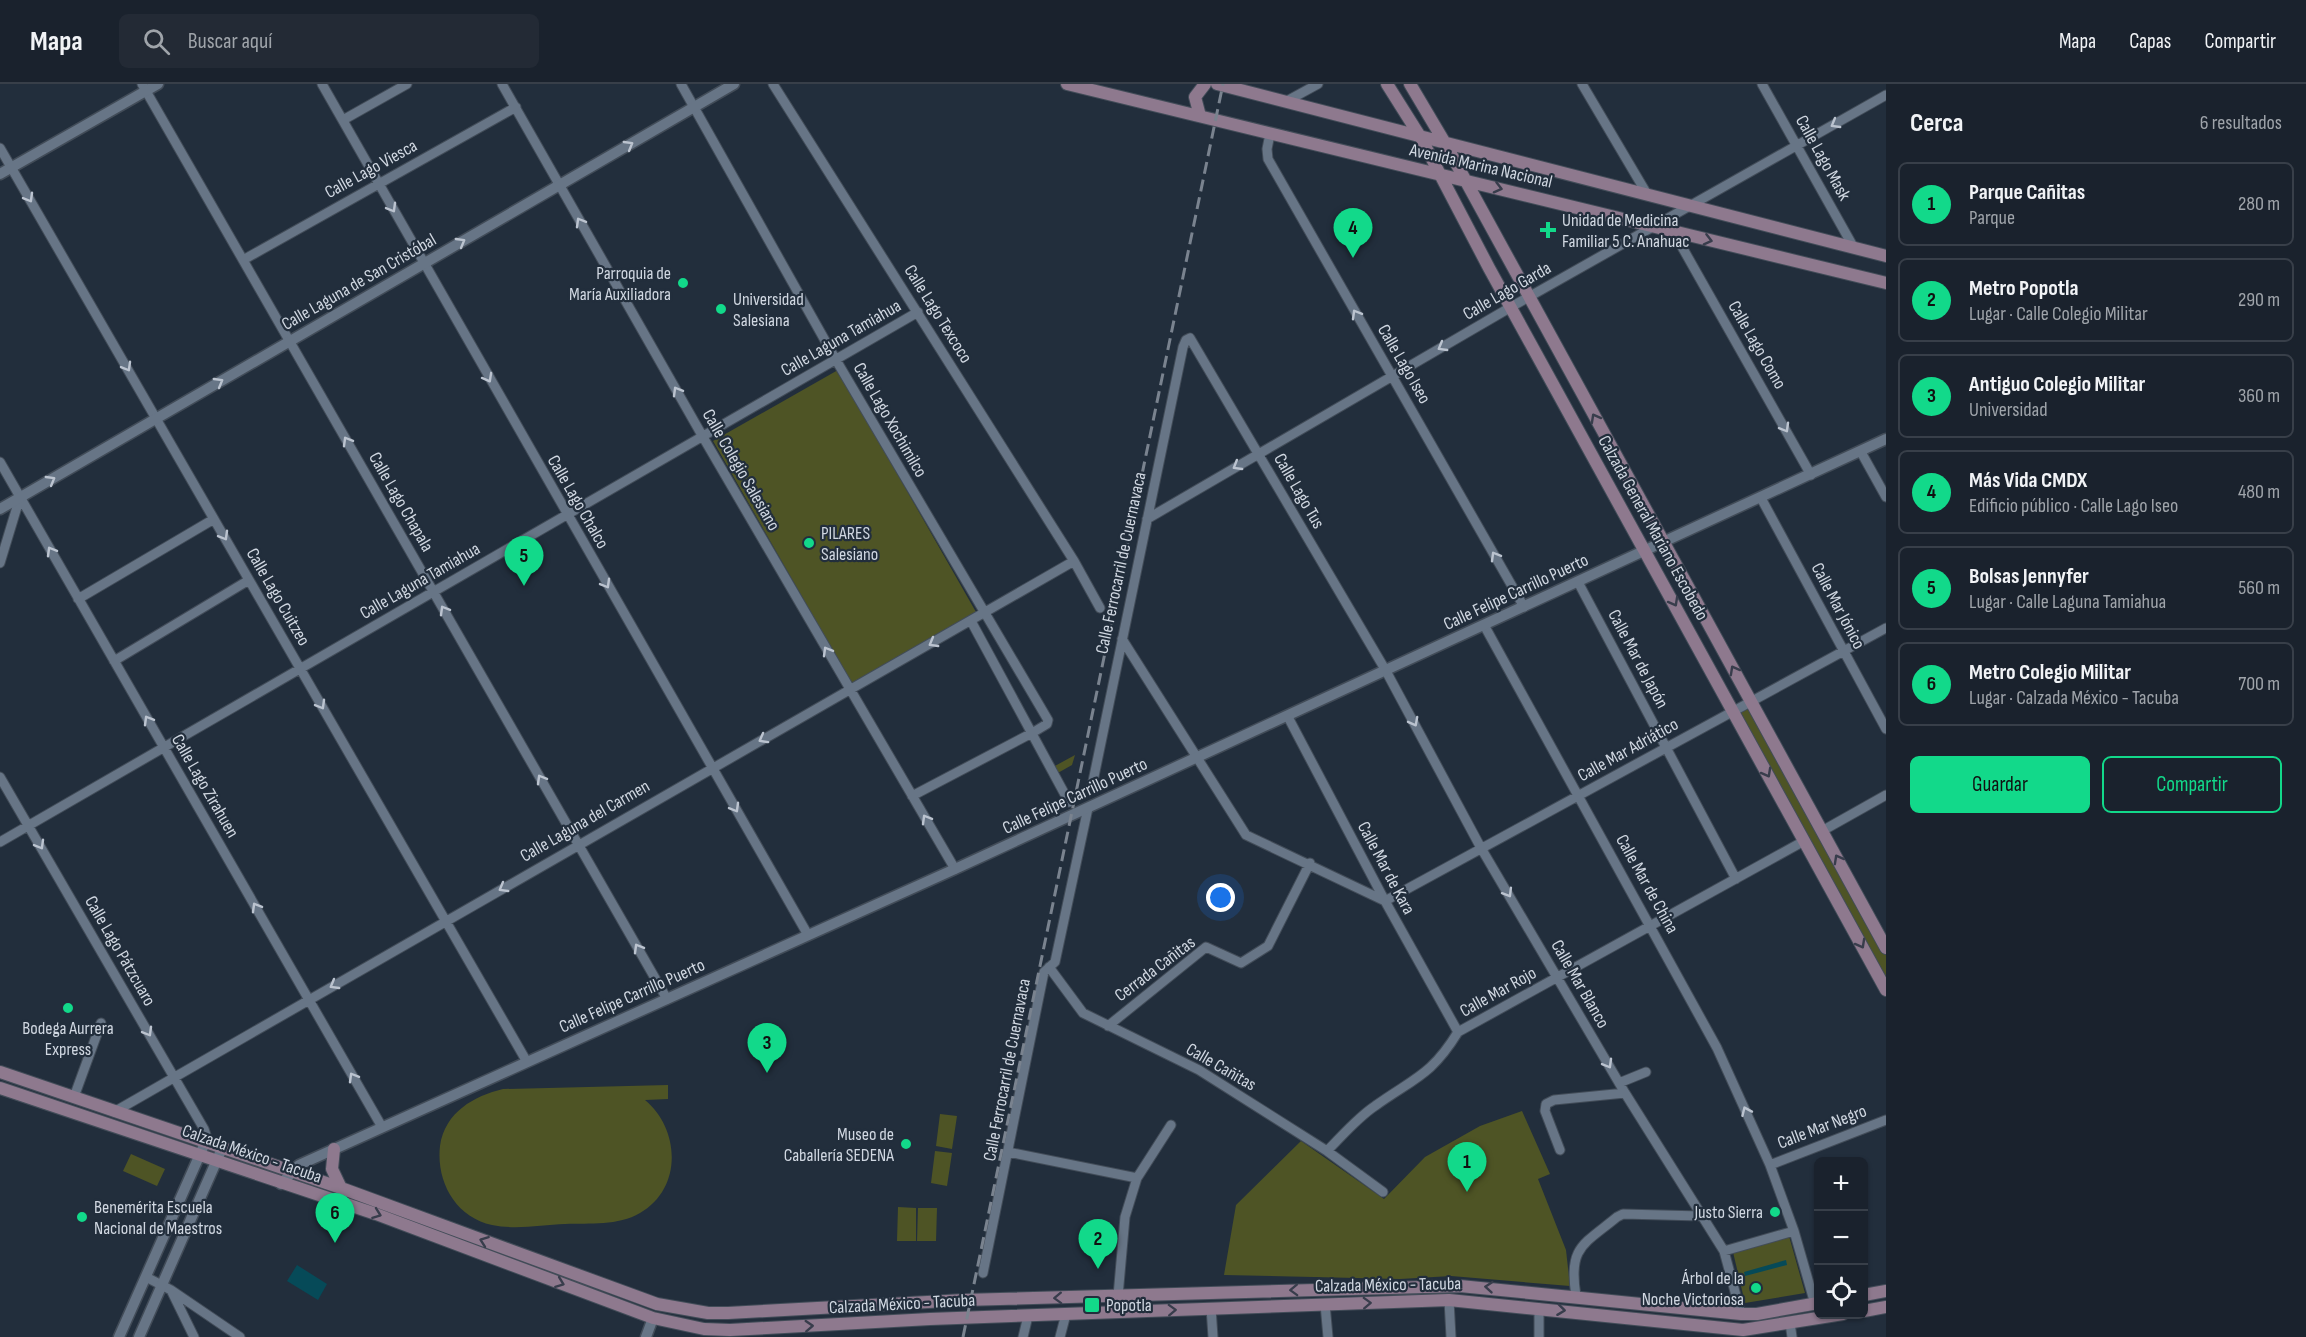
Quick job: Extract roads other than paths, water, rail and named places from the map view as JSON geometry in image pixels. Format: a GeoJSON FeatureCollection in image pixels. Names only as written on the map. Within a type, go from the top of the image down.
{"type":"FeatureCollection","features":[{"type":"Feature","properties":{"kind":"main road","name":"Avenida Marina Nacional"},"geometry":{"type":"LineString","coordinates":[[1067,84],[1886,283]]}},
{"type":"Feature","properties":{"kind":"main road"},"geometry":{"type":"LineString","coordinates":[[1177,110],[1193,100],[1195,91],[1192,84]]}},
{"type":"Feature","properties":{"kind":"main road"},"geometry":{"type":"LineString","coordinates":[[1200,116],[1195,97],[1205,84]]}},
{"type":"Feature","properties":{"kind":"main road","name":"Avenida Marina Nacional"},"geometry":{"type":"LineString","coordinates":[[1217,84],[1886,256]]}},
{"type":"Feature","properties":{"kind":"main road","name":"Calzada General Mariano Escobedo"},"geometry":{"type":"LineString","coordinates":[[1387,84],[1421,138],[1511,307],[1886,990]]}},
{"type":"Feature","properties":{"kind":"main road","name":"Calzada General Mariano Escobedo"},"geometry":{"type":"LineString","coordinates":[[1410,84],[1465,179],[1886,948]]}},
{"type":"Feature","properties":{"kind":"main road","name":"Calzada México - Tacuba"},"geometry":{"type":"LineString","coordinates":[[0,1072],[114,1112],[203,1149],[217,1161],[376,1214],[653,1318],[728,1334],[930,1319],[1449,1300],[1743,1330],[1814,1319]]}},
{"type":"Feature","properties":{"kind":"main road","name":"Calzada México - Tacuba"},"geometry":{"type":"LineString","coordinates":[[0,1088],[203,1149],[222,1149],[341,1188],[657,1304],[708,1313],[934,1302],[1460,1286],[1741,1314],[1814,1303]]}},
{"type":"Feature","properties":{"kind":"main road"},"geometry":{"type":"LineString","coordinates":[[334,1149],[332,1169],[341,1188]]}},
{"type":"Feature","properties":{"kind":"main road"},"geometry":{"type":"LineString","coordinates":[[1868,1294],[1886,1291]]}},
{"type":"Feature","properties":{"kind":"main road"},"geometry":{"type":"LineString","coordinates":[[1001,1300],[996,1302],[994,1311],[1001,1317]]}},
{"type":"Feature","properties":{"kind":"main road"},"geometry":{"type":"LineString","coordinates":[[930,1319],[940,1312],[938,1304],[934,1302]]}},
{"type":"Feature","properties":{"kind":"main road"},"geometry":{"type":"LineString","coordinates":[[653,1318],[657,1304]]}},
{"type":"Feature","properties":{"kind":"main road"},"geometry":{"type":"LineString","coordinates":[[1868,1310],[1886,1307]]}},
{"type":"Feature","properties":{"kind":"street"},"geometry":{"type":"LineString","coordinates":[[0,174],[144,87],[158,84]]}},
{"type":"Feature","properties":{"kind":"street","name":"Calle Lago Chalco"},"geometry":{"type":"LineString","coordinates":[[322,84],[566,515],[808,935]]}},
{"type":"Feature","properties":{"kind":"street"},"geometry":{"type":"LineString","coordinates":[[343,120],[407,84]]}},
{"type":"Feature","properties":{"kind":"street","name":"Calle Colegio Salesiano"},"geometry":{"type":"LineString","coordinates":[[502,84],[702,437],[955,869]]}},
{"type":"Feature","properties":{"kind":"street","name":"Calle Lago Xochimilco"},"geometry":{"type":"LineString","coordinates":[[681,84],[836,360],[1048,720],[1047,724],[1032,733]]}},
{"type":"Feature","properties":{"kind":"street","name":"Calle Laguna de San Cristóbal"},"geometry":{"type":"LineString","coordinates":[[0,509],[734,84]]}},
{"type":"Feature","properties":{"kind":"street","name":"Calle Lago Texcoco"},"geometry":{"type":"LineString","coordinates":[[773,84],[1074,561],[1100,608]]}},
{"type":"Feature","properties":{"kind":"street"},"geometry":{"type":"LineString","coordinates":[[1285,102],[1318,84]]}},
{"type":"Feature","properties":{"kind":"street"},"geometry":{"type":"LineString","coordinates":[[1582,84],[1647,194]]}},
{"type":"Feature","properties":{"kind":"street","name":"Calle Lago Mask"},"geometry":{"type":"LineString","coordinates":[[1762,84],[1854,248]]}},
{"type":"Feature","properties":{"kind":"street","name":"Calle Lago Chapala"},"geometry":{"type":"LineString","coordinates":[[144,87],[667,999]]}},
{"type":"Feature","properties":{"kind":"street","name":"Calle Lago Garda"},"geometry":{"type":"LineString","coordinates":[[1147,519],[1528,297],[1886,95]]}},
{"type":"Feature","properties":{"kind":"street","name":"Calle Lago Viesca"},"geometry":{"type":"LineString","coordinates":[[243,260],[516,107]]}},
{"type":"Feature","properties":{"kind":"street","name":"Calle Lago Iseo"},"geometry":{"type":"LineString","coordinates":[[1270,134],[1267,148],[1268,159],[1524,607]]}},
{"type":"Feature","properties":{"kind":"street","name":"Calle Lago Cuitzeo"},"geometry":{"type":"LineString","coordinates":[[0,148],[527,1062]]}},
{"type":"Feature","properties":{"kind":"street","name":"Calle Lago Como"},"geometry":{"type":"LineString","coordinates":[[1673,231],[1811,475]]}},
{"type":"Feature","properties":{"kind":"street","name":"Calle Laguna Tamiahua"},"geometry":{"type":"LineString","coordinates":[[0,842],[918,312]]}},
{"type":"Feature","properties":{"kind":"street","name":"Calle Lago Tus"},"geometry":{"type":"LineString","coordinates":[[1183,347],[1186,340],[1190,338],[1194,342],[1386,671]]}},
{"type":"Feature","properties":{"kind":"street","name":"Calle Ferrocarril de Cuernavaca"},"geometry":{"type":"LineString","coordinates":[[1092,786],[1183,347]]}},
{"type":"Feature","properties":{"kind":"street","name":"Calle Felipe Carrillo Puerto"},"geometry":{"type":"LineString","coordinates":[[281,1184],[290,1172],[334,1149],[1288,717],[1886,439]]}},
{"type":"Feature","properties":{"kind":"street"},"geometry":{"type":"LineString","coordinates":[[1861,452],[1886,498]]}},
{"type":"Feature","properties":{"kind":"street","name":"Calle Lago Zirahuen"},"geometry":{"type":"LineString","coordinates":[[0,462],[382,1127]]}},
{"type":"Feature","properties":{"kind":"street"},"geometry":{"type":"LineString","coordinates":[[0,562],[20,497]]}},
{"type":"Feature","properties":{"kind":"street","name":"Calle Mar Jónico"},"geometry":{"type":"LineString","coordinates":[[1761,498],[1886,729]]}},
{"type":"Feature","properties":{"kind":"street"},"geometry":{"type":"LineString","coordinates":[[78,599],[214,519]]}},
{"type":"Feature","properties":{"kind":"street","name":"Calle Laguna del Carmen"},"geometry":{"type":"LineString","coordinates":[[114,1112],[1074,561]]}},
{"type":"Feature","properties":{"kind":"street"},"geometry":{"type":"LineString","coordinates":[[114,661],[249,580]]}},
{"type":"Feature","properties":{"kind":"street","name":"Calle Mar de Japón"},"geometry":{"type":"LineString","coordinates":[[1578,582],[1736,879]]}},
{"type":"Feature","properties":{"kind":"street"},"geometry":{"type":"LineString","coordinates":[[970,621],[1069,801]]}},
{"type":"Feature","properties":{"kind":"street","name":"Calle Mar de China"},"geometry":{"type":"LineString","coordinates":[[1484,625],[1717,1048],[1770,1165],[1814,1293]]}},
{"type":"Feature","properties":{"kind":"street","name":"Calle Mar Adriático"},"geometry":{"type":"LineString","coordinates":[[1385,901],[1886,628]]}},
{"type":"Feature","properties":{"kind":"street"},"geometry":{"type":"LineString","coordinates":[[1122,639],[1246,835],[1310,863],[1385,901]]}},
{"type":"Feature","properties":{"kind":"street","name":"Calle Mar Blanco"},"geometry":{"type":"LineString","coordinates":[[1386,671],[1481,848],[1625,1093],[1724,1251],[1741,1314]]}},
{"type":"Feature","properties":{"kind":"street","name":"Calle Mar de Kara"},"geometry":{"type":"LineString","coordinates":[[1288,717],[1385,901],[1458,1032]]}},
{"type":"Feature","properties":{"kind":"street"},"geometry":{"type":"LineString","coordinates":[[912,796],[1032,733]]}},
{"type":"Feature","properties":{"kind":"street","name":"Calle Lago Pátzcuaro"},"geometry":{"type":"LineString","coordinates":[[0,777],[206,1134],[203,1149]]}},
{"type":"Feature","properties":{"kind":"street"},"geometry":{"type":"LineString","coordinates":[[1822,831],[1886,795]]}},
{"type":"Feature","properties":{"kind":"street","name":"Calle Ferrocarril de Cuernavaca"},"geometry":{"type":"LineString","coordinates":[[983,1273],[1044,972],[1055,962],[1089,808]]}},
{"type":"Feature","properties":{"kind":"street","name":"Calle Mar Rojo"},"geometry":{"type":"LineString","coordinates":[[1327,1151],[1373,1107],[1428,1072],[1445,1053],[1458,1032],[1804,841]]}},
{"type":"Feature","properties":{"kind":"street","name":"Cerrada Cañitas"},"geometry":{"type":"LineString","coordinates":[[1108,1026],[1206,947],[1241,963],[1268,946],[1310,863]]}},
{"type":"Feature","properties":{"kind":"street","name":"Calle Cañitas"},"geometry":{"type":"LineString","coordinates":[[1049,967],[1083,1013],[1199,1070],[1327,1151],[1383,1192]]}},
{"type":"Feature","properties":{"kind":"street"},"geometry":{"type":"LineString","coordinates":[[74,1097],[100,1023]]}},
{"type":"Feature","properties":{"kind":"street"},"geometry":{"type":"LineString","coordinates":[[1619,1083],[1646,1072]]}},
{"type":"Feature","properties":{"kind":"street"},"geometry":{"type":"LineString","coordinates":[[1560,1150],[1545,1111],[1546,1104],[1554,1100],[1625,1093]]}},
{"type":"Feature","properties":{"kind":"street","name":"Calle Mar Negro"},"geometry":{"type":"LineString","coordinates":[[1770,1165],[1886,1120]]}},
{"type":"Feature","properties":{"kind":"street"},"geometry":{"type":"LineString","coordinates":[[1118,1296],[1125,1217],[1137,1178],[1171,1125]]}},
{"type":"Feature","properties":{"kind":"street"},"geometry":{"type":"LineString","coordinates":[[123,1336],[146,1277],[203,1149]]}},
{"type":"Feature","properties":{"kind":"street"},"geometry":{"type":"LineString","coordinates":[[139,1337],[166,1287],[222,1149]]}},
{"type":"Feature","properties":{"kind":"street"},"geometry":{"type":"LineString","coordinates":[[1008,1152],[1137,1178]]}},
{"type":"Feature","properties":{"kind":"street"},"geometry":{"type":"LineString","coordinates":[[1576,1296],[1573,1272],[1578,1251],[1617,1217],[1623,1214],[1701,1216]]}},
{"type":"Feature","properties":{"kind":"street"},"geometry":{"type":"LineString","coordinates":[[1724,1251],[1794,1230]]}},
{"type":"Feature","properties":{"kind":"street"},"geometry":{"type":"LineString","coordinates":[[146,1277],[166,1287],[240,1337]]}},
{"type":"Feature","properties":{"kind":"street"},"geometry":{"type":"LineString","coordinates":[[166,1287],[194,1337]]}},
{"type":"Feature","properties":{"kind":"street"},"geometry":{"type":"LineString","coordinates":[[1449,1300],[1451,1337]]}},
{"type":"Feature","properties":{"kind":"street"},"geometry":{"type":"LineString","coordinates":[[1325,1304],[1328,1337]]}},
{"type":"Feature","properties":{"kind":"street"},"geometry":{"type":"LineString","coordinates":[[1211,1308],[1214,1337]]}},
{"type":"Feature","properties":{"kind":"street"},"geometry":{"type":"LineString","coordinates":[[1539,1308],[1539,1337]]}},
{"type":"Feature","properties":{"kind":"street"},"geometry":{"type":"LineString","coordinates":[[1060,1337],[1066,1314]]}},
{"type":"Feature","properties":{"kind":"street"},"geometry":{"type":"LineString","coordinates":[[1023,1337],[1028,1316]]}},
{"type":"Feature","properties":{"kind":"street"},"geometry":{"type":"LineString","coordinates":[[646,1337],[653,1318]]}},
{"type":"Feature","properties":{"kind":"street"},"geometry":{"type":"LineString","coordinates":[[1790,1323],[1792,1337]]}},
{"type":"Feature","properties":{"kind":"street"},"geometry":{"type":"LineString","coordinates":[[728,1334],[741,1337]]}},
{"type":"Feature","properties":{"kind":"water"},"geometry":{"type":"Polygon","coordinates":[[[1786,1260],[1787,1265],[1745,1276],[1744,1272],[1786,1260]]]}},
{"type":"Feature","properties":{"kind":"water"},"geometry":{"type":"Polygon","coordinates":[[[297,1265],[327,1284],[318,1300],[287,1281],[297,1265]]]}},
{"type":"Feature","properties":{"kind":"railway"},"geometry":{"type":"LineString","coordinates":[[963,1337],[1223,84]]}},
{"type":"Feature","properties":{"kind":"place","name":"Unidad de Medicina Familiar 5 C. Anahuac"},"geometry":{"type":"Point","coordinates":[1548,230]}},
{"type":"Feature","properties":{"kind":"place","name":"Más Vida CMDX"},"geometry":{"type":"Point","coordinates":[1353,258]}},
{"type":"Feature","properties":{"kind":"place","name":"Parroquia de María Auxiliadora"},"geometry":{"type":"Point","coordinates":[683,283]}},
{"type":"Feature","properties":{"kind":"place","name":"Universidad Salesiana"},"geometry":{"type":"Point","coordinates":[721,309]}},
{"type":"Feature","properties":{"kind":"place","name":"PILARES Salesiano"},"geometry":{"type":"Point","coordinates":[809,543]}},
{"type":"Feature","properties":{"kind":"place","name":"Bolsas Jennyfer"},"geometry":{"type":"Point","coordinates":[524,586]}},
{"type":"Feature","properties":{"kind":"place","name":"Bodega Aurrera Express"},"geometry":{"type":"Point","coordinates":[68,1008]}},
{"type":"Feature","properties":{"kind":"place","name":"Antiguo Colegio Militar"},"geometry":{"type":"Point","coordinates":[767,1073]}},
{"type":"Feature","properties":{"kind":"place","name":"Museo de Caballería SEDENA"},"geometry":{"type":"Point","coordinates":[906,1144]}},
{"type":"Feature","properties":{"kind":"place","name":"Parque Cañitas"},"geometry":{"type":"Point","coordinates":[1467,1192]}},
{"type":"Feature","properties":{"kind":"place","name":"Justo Sierra"},"geometry":{"type":"Point","coordinates":[1775,1212]}},
{"type":"Feature","properties":{"kind":"place","name":"Benemérita Escuela Nacional de Maestros"},"geometry":{"type":"Point","coordinates":[82,1217]}},
{"type":"Feature","properties":{"kind":"place","name":"Metro Colegio Militar"},"geometry":{"type":"Point","coordinates":[335,1243]}},
{"type":"Feature","properties":{"kind":"place","name":"Metro Popotla"},"geometry":{"type":"Point","coordinates":[1098,1269]}},
{"type":"Feature","properties":{"kind":"place","name":"Árbol de la Noche Victoriosa"},"geometry":{"type":"Point","coordinates":[1756,1288]}},
{"type":"Feature","properties":{"kind":"place","name":"Popotla"},"geometry":{"type":"Point","coordinates":[1092,1305]}}]}
